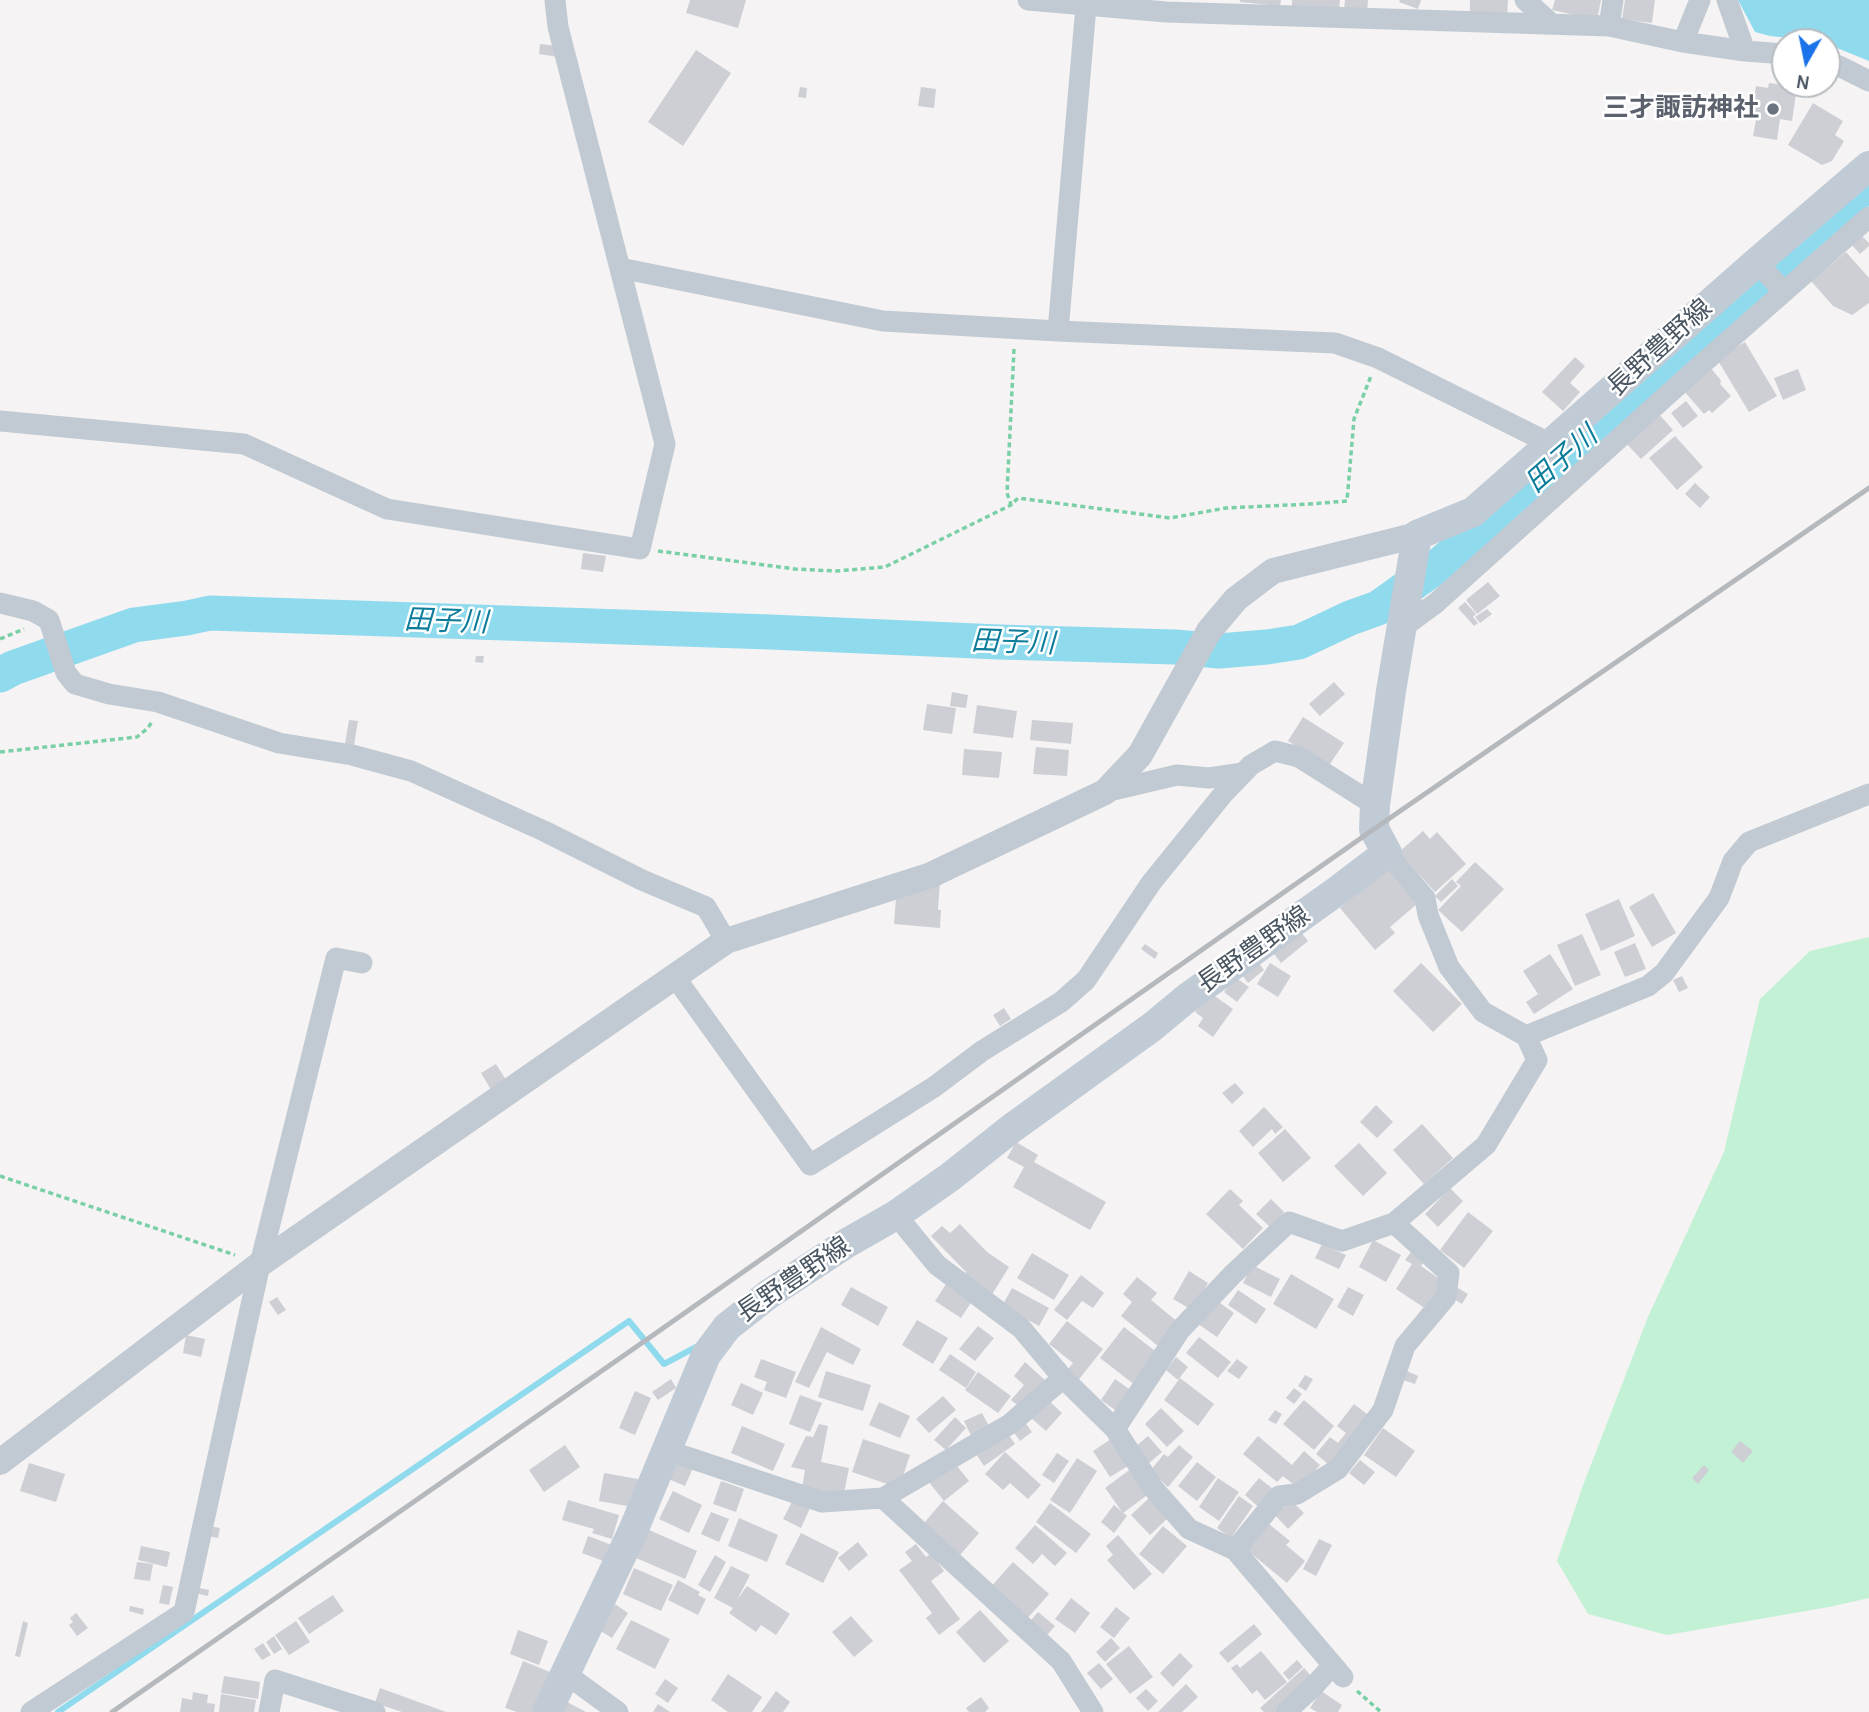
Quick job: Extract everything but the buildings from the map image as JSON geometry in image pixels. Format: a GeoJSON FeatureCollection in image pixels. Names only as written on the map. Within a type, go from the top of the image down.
{"type":"FeatureCollection","features":[{"type":"Feature","properties":{"kind":"main road","name":"長野豊野線"},"geometry":{"type":"LineString","coordinates":[[1417,536],[1474,512],[1869,166]]}},
{"type":"Feature","properties":{"kind":"main road"},"geometry":{"type":"LineString","coordinates":[[1387,853],[1374,829],[1376,805],[1391,691],[1417,536]]}},
{"type":"Feature","properties":{"kind":"main road","name":"長野豊野線"},"geometry":{"type":"LineString","coordinates":[[547,1712],[633,1531],[706,1355],[727,1327],[769,1294],[896,1214],[1152,1027],[1186,998],[1338,891],[1387,853]]}},
{"type":"Feature","properties":{"kind":"street"},"geometry":{"type":"LineString","coordinates":[[0,421],[244,444],[387,509],[640,549],[665,444],[558,27],[555,0]]}},
{"type":"Feature","properties":{"kind":"street"},"geometry":{"type":"LineString","coordinates":[[1028,0],[1609,26],[1683,43],[1771,53]]}},
{"type":"Feature","properties":{"kind":"street"},"geometry":{"type":"LineString","coordinates":[[1525,0],[1552,24]]}},
{"type":"Feature","properties":{"kind":"street"},"geometry":{"type":"LineString","coordinates":[[1609,26],[1613,0]]}},
{"type":"Feature","properties":{"kind":"street"},"geometry":{"type":"LineString","coordinates":[[1683,43],[1700,0]]}},
{"type":"Feature","properties":{"kind":"street"},"geometry":{"type":"LineString","coordinates":[[1727,0],[1745,51]]}},
{"type":"Feature","properties":{"kind":"street"},"geometry":{"type":"LineString","coordinates":[[1058,331],[1074,4]]}},
{"type":"Feature","properties":{"kind":"street"},"geometry":{"type":"LineString","coordinates":[[1841,67],[1869,81]]}},
{"type":"Feature","properties":{"kind":"street"},"geometry":{"type":"LineString","coordinates":[[1403,622],[1436,603],[1782,289],[1869,217]]}},
{"type":"Feature","properties":{"kind":"street"},"geometry":{"type":"LineString","coordinates":[[1759,263],[1782,289]]}},
{"type":"Feature","properties":{"kind":"street"},"geometry":{"type":"LineString","coordinates":[[620,268],[883,321],[1335,343],[1378,358],[1551,444]]}},
{"type":"Feature","properties":{"kind":"street"},"geometry":{"type":"LineString","coordinates":[[1105,792],[1140,755],[1209,631],[1236,599],[1273,571],[1417,536]]}},
{"type":"Feature","properties":{"kind":"street"},"geometry":{"type":"LineString","coordinates":[[0,603],[33,611],[49,620],[66,673],[75,684],[109,694],[158,702],[279,743],[352,755],[411,771],[544,831],[642,880],[706,907],[726,941]]}},
{"type":"Feature","properties":{"kind":"street"},"geometry":{"type":"LineString","coordinates":[[675,977],[810,1165],[934,1087],[982,1051],[1061,1002],[1086,980],[1151,883],[1224,793],[1251,765],[1275,751],[1299,757],[1376,805]]}},
{"type":"Feature","properties":{"kind":"street"},"geometry":{"type":"LineString","coordinates":[[0,1462],[260,1264],[726,941],[930,875],[1105,792],[1177,775],[1209,778],[1243,774]]}},
{"type":"Feature","properties":{"kind":"street"},"geometry":{"type":"LineString","coordinates":[[1526,1036],[1648,986],[1664,973],[1719,898],[1733,861],[1749,842],[1869,794]]}},
{"type":"Feature","properties":{"kind":"street"},"geometry":{"type":"LineString","coordinates":[[1115,1429],[1180,1330],[1233,1273],[1289,1222],[1342,1241],[1394,1223],[1486,1145],[1537,1060],[1526,1036],[1483,1012],[1449,967],[1428,915],[1425,898],[1387,853]]}},
{"type":"Feature","properties":{"kind":"street"},"geometry":{"type":"LineString","coordinates":[[32,1712],[184,1612],[260,1264],[336,958],[362,963]]}},
{"type":"Feature","properties":{"kind":"street"},"geometry":{"type":"LineString","coordinates":[[896,1214],[937,1265],[1021,1328],[1063,1378],[1115,1429],[1153,1488],[1189,1529],[1235,1550],[1338,1671],[1314,1686],[1286,1712]]}},
{"type":"Feature","properties":{"kind":"street"},"geometry":{"type":"LineString","coordinates":[[1235,1550],[1279,1496],[1297,1494],[1338,1469],[1383,1410],[1405,1346],[1446,1297],[1449,1273],[1394,1223]]}},
{"type":"Feature","properties":{"kind":"street"},"geometry":{"type":"LineString","coordinates":[[666,1450],[822,1502],[883,1498],[1010,1424],[1063,1378]]}},
{"type":"Feature","properties":{"kind":"street"},"geometry":{"type":"LineString","coordinates":[[883,1498],[1061,1661],[1093,1712]]}},
{"type":"Feature","properties":{"kind":"street"},"geometry":{"type":"LineString","coordinates":[[566,1674],[618,1712]]}},
{"type":"Feature","properties":{"kind":"street"},"geometry":{"type":"LineString","coordinates":[[269,1712],[275,1680],[375,1712]]}},
{"type":"Feature","properties":{"kind":"path"},"geometry":{"type":"LineString","coordinates":[[1011,505],[1007,493],[1015,327]]}},
{"type":"Feature","properties":{"kind":"path"},"geometry":{"type":"LineString","coordinates":[[640,549],[795,569],[836,571],[885,567],[1011,505],[1018,498],[1170,518],[1226,508],[1310,505],[1347,500],[1354,419],[1378,358]]}},
{"type":"Feature","properties":{"kind":"path"},"geometry":{"type":"LineString","coordinates":[[0,752],[138,737],[148,728],[159,711],[158,702]]}},
{"type":"Feature","properties":{"kind":"path"},"geometry":{"type":"LineString","coordinates":[[0,1176],[260,1264]]}},
{"type":"Feature","properties":{"kind":"path"},"geometry":{"type":"LineString","coordinates":[[1338,1671],[1381,1712]]}},
{"type":"Feature","properties":{"kind":"green space"},"geometry":{"type":"Polygon","coordinates":[[[1869,937],[1869,1598],[1667,1635],[1588,1614],[1557,1561],[1648,1317],[1724,1152],[1760,999],[1810,951],[1869,937]]]}},
{"type":"Feature","properties":{"kind":"water"},"geometry":{"type":"Polygon","coordinates":[[[1738,0],[1869,0],[1869,61],[1841,50],[1841,28],[1771,28],[1771,36],[1755,32],[1738,0]]]}},
{"type":"Feature","properties":{"kind":"waterway","name":"田子川"},"geometry":{"type":"LineString","coordinates":[[0,675],[134,625],[210,613],[1175,647],[1219,651],[1299,642],[1378,608],[1443,562],[1772,278],[1864,187]]}},
{"type":"Feature","properties":{"kind":"waterway"},"geometry":{"type":"LineString","coordinates":[[58,1712],[629,1321],[664,1364],[698,1346]]}},
{"type":"Feature","properties":{"kind":"railway"},"geometry":{"type":"LineString","coordinates":[[112,1712],[1374,829],[1869,488]]}},
{"type":"Feature","properties":{"kind":"place","name":"三才諏訪神社"},"geometry":{"type":"Point","coordinates":[1773,109]}}]}
